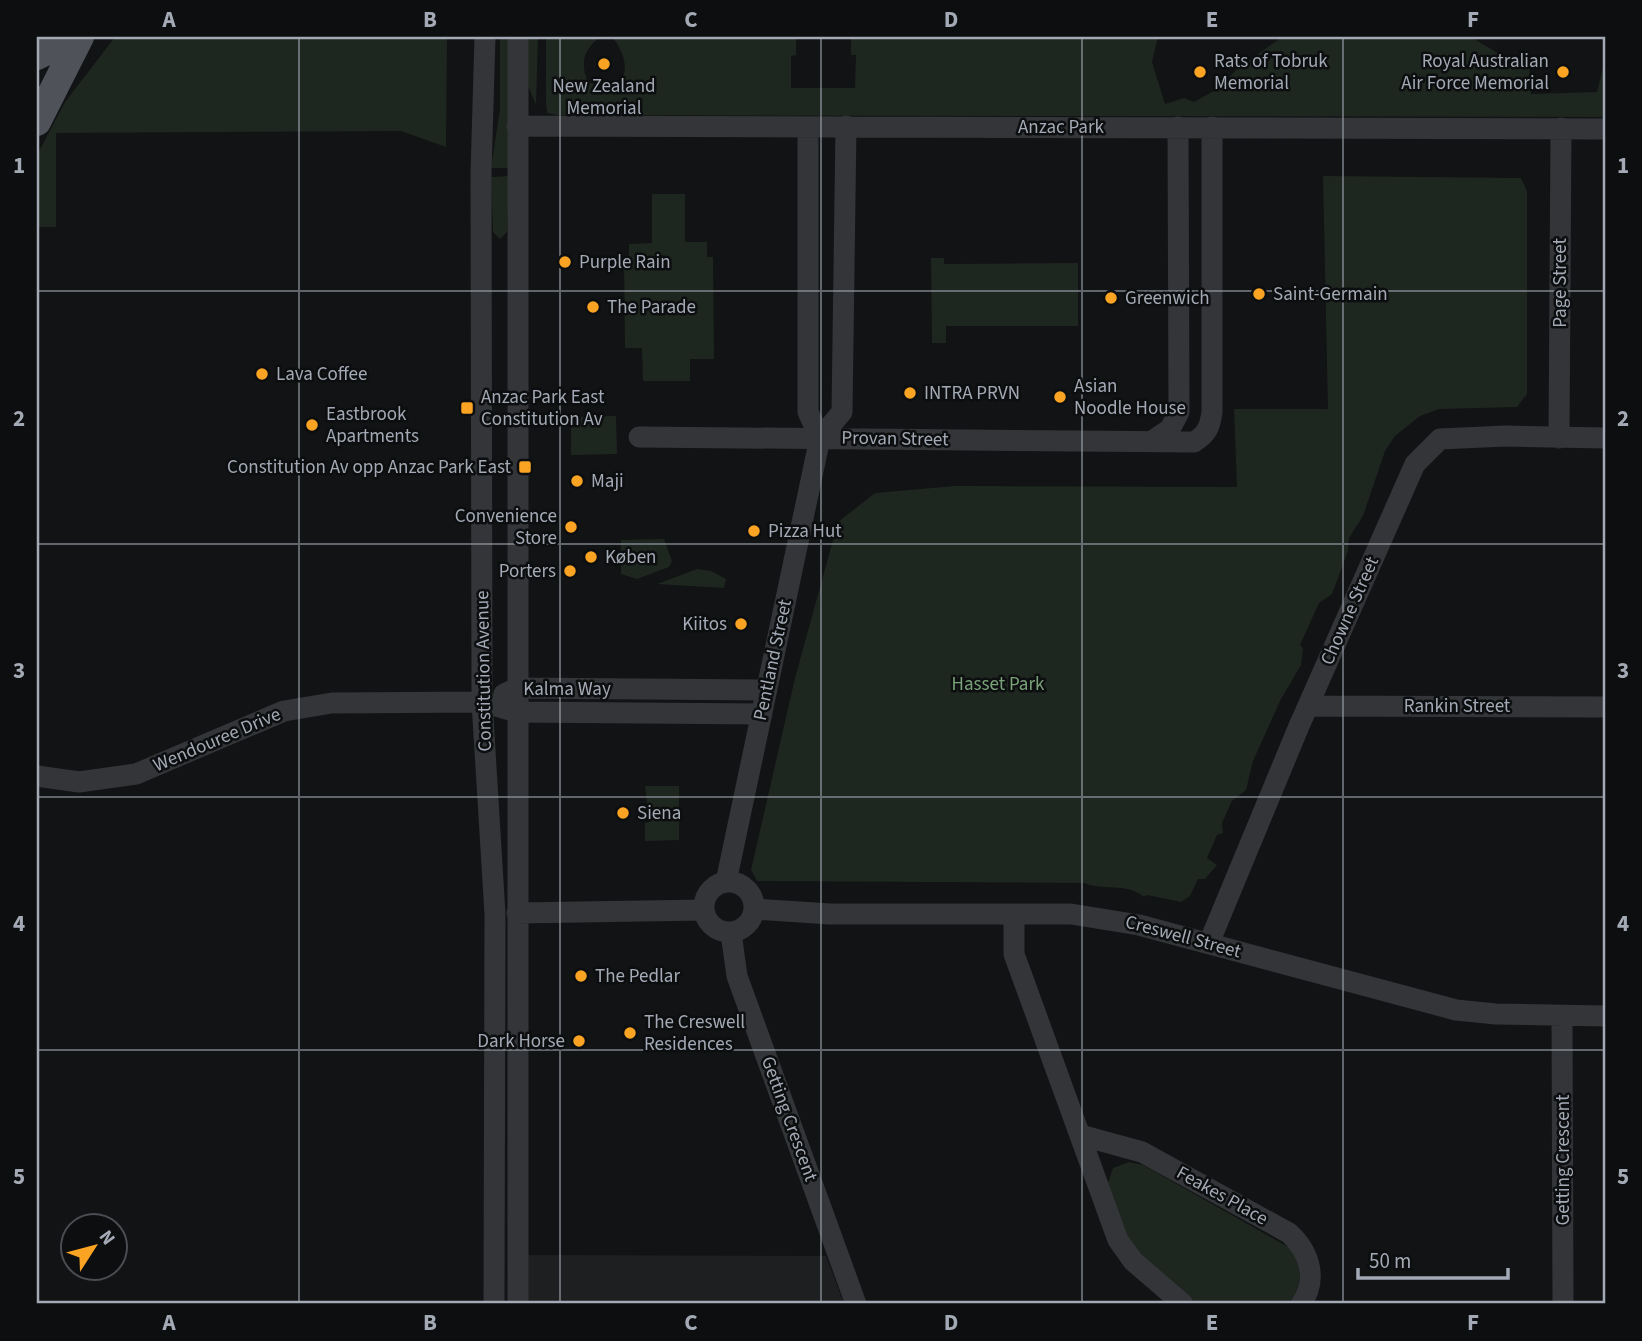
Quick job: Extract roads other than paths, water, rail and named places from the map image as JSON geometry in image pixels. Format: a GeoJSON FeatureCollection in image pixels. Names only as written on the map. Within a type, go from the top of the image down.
{"type":"FeatureCollection","features":[{"type":"Feature","properties":{"kind":"main road"},"geometry":{"type":"LineString","coordinates":[[37,56],[77,37]]}},
{"type":"Feature","properties":{"kind":"main road"},"geometry":{"type":"LineString","coordinates":[[37,122],[77,37]]}},
{"type":"Feature","properties":{"kind":"street","name":"Constitution Avenue"},"geometry":{"type":"LineString","coordinates":[[485,37],[481,173],[482,702],[495,914],[494,1304]]}},
{"type":"Feature","properties":{"kind":"street","name":"Constitution Avenue"},"geometry":{"type":"LineString","coordinates":[[518,37],[518,1304]]}},
{"type":"Feature","properties":{"kind":"street","name":"Anzac Park"},"geometry":{"type":"LineString","coordinates":[[517,126],[1605,129]]}},
{"type":"Feature","properties":{"kind":"street"},"geometry":{"type":"LineString","coordinates":[[808,127],[808,412],[820,438]]}},
{"type":"Feature","properties":{"kind":"street","name":"Pentland Street"},"geometry":{"type":"LineString","coordinates":[[726,882],[820,438],[842,412],[846,127]]}},
{"type":"Feature","properties":{"kind":"street"},"geometry":{"type":"LineString","coordinates":[[1152,441],[1176,422],[1179,412],[1178,127]]}},
{"type":"Feature","properties":{"kind":"street","name":"Provan Street"},"geometry":{"type":"LineString","coordinates":[[639,437],[1194,442],[1204,436],[1210,426],[1212,127]]}},
{"type":"Feature","properties":{"kind":"street","name":"Page Street"},"geometry":{"type":"LineString","coordinates":[[1559,438],[1561,128]]}},
{"type":"Feature","properties":{"kind":"street"},"geometry":{"type":"LineString","coordinates":[[808,269],[844,270]]}},
{"type":"Feature","properties":{"kind":"street"},"geometry":{"type":"LineString","coordinates":[[808,356],[842,357]]}},
{"type":"Feature","properties":{"kind":"street"},"geometry":{"type":"LineString","coordinates":[[1180,379],[1212,379]]}},
{"type":"Feature","properties":{"kind":"street","name":"Chowne Street"},"geometry":{"type":"LineString","coordinates":[[1209,943],[1308,706],[1415,464],[1440,439],[1505,436],[1605,439]]}},
{"type":"Feature","properties":{"kind":"street","name":"Kalma Way"},"geometry":{"type":"LineString","coordinates":[[482,702],[517,688],[767,690]]}},
{"type":"Feature","properties":{"kind":"street","name":"Kalma Way"},"geometry":{"type":"LineString","coordinates":[[482,702],[517,712],[762,713]]}},
{"type":"Feature","properties":{"kind":"street","name":"Wendouree Drive"},"geometry":{"type":"LineString","coordinates":[[37,776],[79,782],[136,774],[284,711],[332,703],[482,702]]}},
{"type":"Feature","properties":{"kind":"street","name":"Rankin Street"},"geometry":{"type":"LineString","coordinates":[[1308,706],[1605,707]]}},
{"type":"Feature","properties":{"kind":"street"},"geometry":{"type":"LineString","coordinates":[[726,882],[746,889],[754,909],[749,923],[731,933],[723,932],[710,924],[704,910],[712,889],[726,882]]}},
{"type":"Feature","properties":{"kind":"street","name":"Creswell Street"},"geometry":{"type":"LineString","coordinates":[[754,909],[830,914],[1101,917],[1209,943],[1449,1009],[1496,1014],[1605,1016]]}},
{"type":"Feature","properties":{"kind":"street"},"geometry":{"type":"LineString","coordinates":[[517,914],[704,910]]}},
{"type":"Feature","properties":{"kind":"street"},"geometry":{"type":"LineString","coordinates":[[1014,914],[1014,954],[1122,1249],[1183,1304]]}},
{"type":"Feature","properties":{"kind":"street","name":"Getting Crescent"},"geometry":{"type":"LineString","coordinates":[[731,933],[737,976],[856,1304]]}},
{"type":"Feature","properties":{"kind":"street","name":"Getting Crescent"},"geometry":{"type":"LineString","coordinates":[[1562,1016],[1563,1304]]}},
{"type":"Feature","properties":{"kind":"street","name":"Feakes Place"},"geometry":{"type":"LineString","coordinates":[[1080,1135],[1142,1152],[1289,1233],[1302,1249],[1310,1272],[1309,1290],[1301,1304]]}},
{"type":"Feature","properties":{"kind":"place","name":"New Zealand Memorial"},"geometry":{"type":"Point","coordinates":[604,64]}},
{"type":"Feature","properties":{"kind":"place","name":"Rats of Tobruk Memorial"},"geometry":{"type":"Point","coordinates":[1200,72]}},
{"type":"Feature","properties":{"kind":"place","name":"Royal Australian Air Force Memorial"},"geometry":{"type":"Point","coordinates":[1563,72]}},
{"type":"Feature","properties":{"kind":"place","name":"Purple Rain"},"geometry":{"type":"Point","coordinates":[565,262]}},
{"type":"Feature","properties":{"kind":"place","name":"Saint-Germain"},"geometry":{"type":"Point","coordinates":[1259,294]}},
{"type":"Feature","properties":{"kind":"place","name":"Greenwich"},"geometry":{"type":"Point","coordinates":[1111,298]}},
{"type":"Feature","properties":{"kind":"place","name":"The Parade"},"geometry":{"type":"Point","coordinates":[593,307]}},
{"type":"Feature","properties":{"kind":"place","name":"Lava Coffee"},"geometry":{"type":"Point","coordinates":[262,374]}},
{"type":"Feature","properties":{"kind":"place","name":"INTRA PRVN"},"geometry":{"type":"Point","coordinates":[910,393]}},
{"type":"Feature","properties":{"kind":"place","name":"Asian Noodle House"},"geometry":{"type":"Point","coordinates":[1060,397]}},
{"type":"Feature","properties":{"kind":"place","name":"Anzac Park East Constitution Av"},"geometry":{"type":"Point","coordinates":[467,408]}},
{"type":"Feature","properties":{"kind":"place","name":"Eastbrook Apartments"},"geometry":{"type":"Point","coordinates":[312,425]}},
{"type":"Feature","properties":{"kind":"place","name":"Constitution Av opp Anzac Park East"},"geometry":{"type":"Point","coordinates":[525,467]}},
{"type":"Feature","properties":{"kind":"place","name":"Maji"},"geometry":{"type":"Point","coordinates":[577,481]}},
{"type":"Feature","properties":{"kind":"place","name":"Convenience Store"},"geometry":{"type":"Point","coordinates":[571,527]}},
{"type":"Feature","properties":{"kind":"place","name":"Pizza Hut"},"geometry":{"type":"Point","coordinates":[754,531]}},
{"type":"Feature","properties":{"kind":"place","name":"Køben"},"geometry":{"type":"Point","coordinates":[591,557]}},
{"type":"Feature","properties":{"kind":"place","name":"Porters"},"geometry":{"type":"Point","coordinates":[570,571]}},
{"type":"Feature","properties":{"kind":"place","name":"Kiitos"},"geometry":{"type":"Point","coordinates":[741,624]}},
{"type":"Feature","properties":{"kind":"place","name":"Siena"},"geometry":{"type":"Point","coordinates":[623,813]}},
{"type":"Feature","properties":{"kind":"place","name":"The Pedlar"},"geometry":{"type":"Point","coordinates":[581,976]}},
{"type":"Feature","properties":{"kind":"place","name":"The Creswell Residences"},"geometry":{"type":"Point","coordinates":[630,1033]}},
{"type":"Feature","properties":{"kind":"place","name":"Dark Horse"},"geometry":{"type":"Point","coordinates":[579,1041]}},
{"type":"Feature","properties":{"kind":"park label","name":"Hasset Park"},"geometry":{"type":"Point","coordinates":[998,684]}}]}
